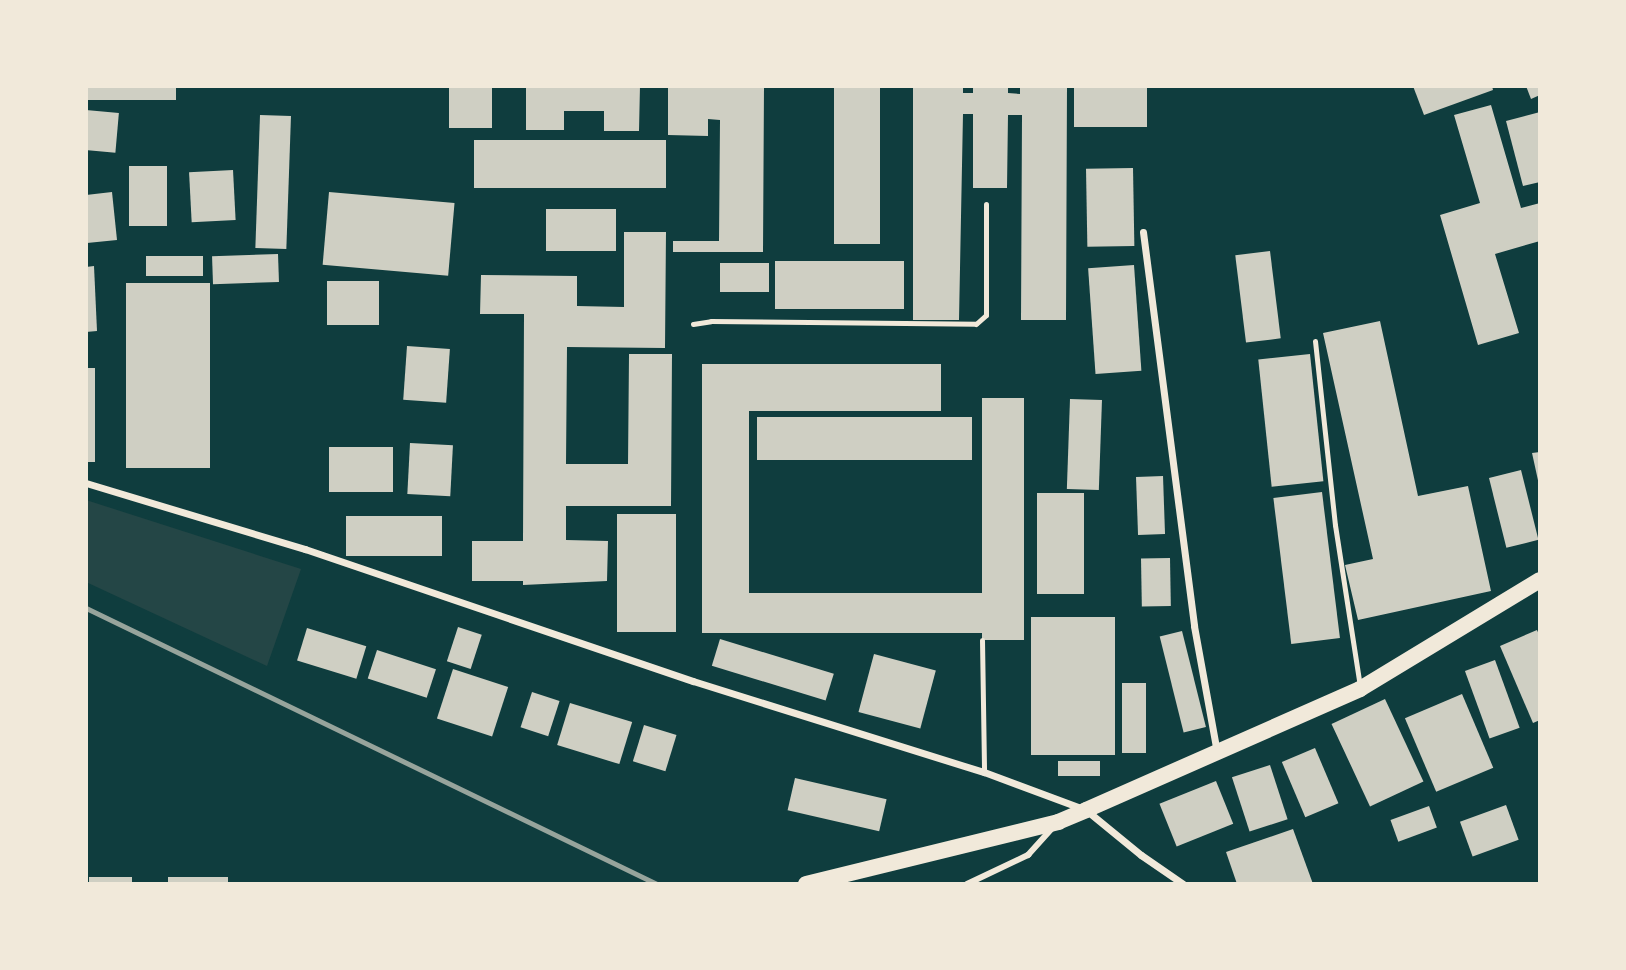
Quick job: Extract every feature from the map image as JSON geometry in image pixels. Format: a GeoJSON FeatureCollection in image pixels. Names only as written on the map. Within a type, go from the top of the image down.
{"type":"FeatureCollection","features":[{"type":"Feature","properties":{"kind":"main road"},"geometry":{"type":"LineString","coordinates":[[806,884],[1058,822],[1360,689],[1540,580]]}},
{"type":"Feature","properties":{"kind":"street"},"geometry":{"type":"LineString","coordinates":[[1143,232],[1194,626],[1217,753]]}},
{"type":"Feature","properties":{"kind":"street"},"geometry":{"type":"LineString","coordinates":[[86,482],[305,549],[693,681],[984,772],[1086,810],[1141,855],[1183,884]]}},
{"type":"Feature","properties":{"kind":"street"},"geometry":{"type":"LineString","coordinates":[[967,884],[1028,855],[1058,822]]}},
{"type":"Feature","properties":{"kind":"lane"},"geometry":{"type":"LineString","coordinates":[[693,324],[711,321],[976,324],[986,315],[986,204]]}},
{"type":"Feature","properties":{"kind":"lane"},"geometry":{"type":"LineString","coordinates":[[1315,341],[1335,525],[1360,689]]}},
{"type":"Feature","properties":{"kind":"lane"},"geometry":{"type":"LineString","coordinates":[[982,640],[984,772]]}},
{"type":"Feature","properties":{"kind":"shaded area"},"geometry":{"type":"Polygon","coordinates":[[[86,500],[301,569],[267,666],[86,582],[86,500]]]}},
{"type":"Feature","properties":{"kind":"building"},"geometry":{"type":"Polygon","coordinates":[[[86,86],[176,86],[176,100],[86,100],[86,86]]]}},
{"type":"Feature","properties":{"kind":"building"},"geometry":{"type":"Polygon","coordinates":[[[449,86],[492,86],[492,128],[449,128],[449,86]]]}},
{"type":"Feature","properties":{"kind":"building"},"geometry":{"type":"Polygon","coordinates":[[[526,86],[640,86],[639,131],[604,131],[604,111],[564,111],[564,130],[526,130],[526,86]]]}},
{"type":"Feature","properties":{"kind":"building"},"geometry":{"type":"Polygon","coordinates":[[[668,86],[764,86],[763,252],[673,252],[673,241],[719,241],[720,120],[708,119],[708,136],[668,135],[668,86]]]}},
{"type":"Feature","properties":{"kind":"building"},"geometry":{"type":"Polygon","coordinates":[[[834,86],[880,86],[880,244],[834,244],[834,86]]]}},
{"type":"Feature","properties":{"kind":"building"},"geometry":{"type":"Polygon","coordinates":[[[913,86],[963,86],[963,93],[973,93],[973,86],[1008,86],[1008,93],[1020,94],[1020,86],[1067,86],[1066,320],[1021,320],[1022,115],[1008,115],[1007,188],[973,188],[973,114],[963,114],[959,320],[913,320],[913,86]]]}},
{"type":"Feature","properties":{"kind":"building"},"geometry":{"type":"Polygon","coordinates":[[[1074,86],[1147,86],[1147,127],[1074,127],[1074,86]]]}},
{"type":"Feature","properties":{"kind":"building"},"geometry":{"type":"Polygon","coordinates":[[[1413,86],[1492,86],[1493,90],[1424,115],[1413,86]]]}},
{"type":"Feature","properties":{"kind":"building"},"geometry":{"type":"Polygon","coordinates":[[[1526,86],[1540,86],[1540,95],[1531,99],[1526,86]]]}},
{"type":"Feature","properties":{"kind":"building"},"geometry":{"type":"Polygon","coordinates":[[[1491,105],[1521,208],[1540,203],[1540,241],[1495,254],[1519,333],[1478,345],[1440,215],[1480,203],[1454,115],[1491,105]]]}},
{"type":"Feature","properties":{"kind":"building"},"geometry":{"type":"Polygon","coordinates":[[[86,110],[119,113],[115,153],[86,150],[86,110]]]}},
{"type":"Feature","properties":{"kind":"building"},"geometry":{"type":"Polygon","coordinates":[[[1540,112],[1540,182],[1523,186],[1506,121],[1540,112]]]}},
{"type":"Feature","properties":{"kind":"building"},"geometry":{"type":"Polygon","coordinates":[[[260,115],[291,116],[286,249],[255,248],[260,115]]]}},
{"type":"Feature","properties":{"kind":"building"},"geometry":{"type":"Polygon","coordinates":[[[474,140],[666,140],[666,188],[474,188],[474,140]]]}},
{"type":"Feature","properties":{"kind":"building"},"geometry":{"type":"Polygon","coordinates":[[[129,166],[167,166],[167,226],[129,226],[129,166]]]}},
{"type":"Feature","properties":{"kind":"building"},"geometry":{"type":"Polygon","coordinates":[[[1133,168],[1134,246],[1087,247],[1086,169],[1133,168]]]}},
{"type":"Feature","properties":{"kind":"building"},"geometry":{"type":"Polygon","coordinates":[[[233,170],[236,220],[192,222],[189,172],[233,170]]]}},
{"type":"Feature","properties":{"kind":"building"},"geometry":{"type":"Polygon","coordinates":[[[112,192],[117,240],[87,243],[86,195],[112,192]]]}},
{"type":"Feature","properties":{"kind":"building"},"geometry":{"type":"Polygon","coordinates":[[[329,192],[455,203],[448,276],[323,265],[329,192]]]}},
{"type":"Feature","properties":{"kind":"building"},"geometry":{"type":"Polygon","coordinates":[[[546,209],[616,209],[616,251],[546,251],[546,209]]]}},
{"type":"Feature","properties":{"kind":"building"},"geometry":{"type":"Polygon","coordinates":[[[624,232],[666,232],[665,348],[567,347],[566,464],[628,464],[629,354],[672,354],[671,506],[566,506],[566,540],[608,541],[607,581],[523,585],[523,581],[472,581],[472,541],[523,541],[524,314],[480,314],[481,275],[577,276],[577,306],[624,307],[624,232]]]}},
{"type":"Feature","properties":{"kind":"building"},"geometry":{"type":"Polygon","coordinates":[[[1270,251],[1281,338],[1246,343],[1235,255],[1270,251]]]}},
{"type":"Feature","properties":{"kind":"building"},"geometry":{"type":"Polygon","coordinates":[[[278,254],[279,282],[213,284],[212,256],[278,254]]]}},
{"type":"Feature","properties":{"kind":"building"},"geometry":{"type":"Polygon","coordinates":[[[146,256],[203,256],[203,276],[146,276],[146,256]]]}},
{"type":"Feature","properties":{"kind":"building"},"geometry":{"type":"Polygon","coordinates":[[[775,261],[904,261],[904,309],[775,309],[775,261]]]}},
{"type":"Feature","properties":{"kind":"building"},"geometry":{"type":"Polygon","coordinates":[[[720,263],[769,263],[769,292],[720,292],[720,263]]]}},
{"type":"Feature","properties":{"kind":"building"},"geometry":{"type":"Polygon","coordinates":[[[1134,265],[1141,371],[1096,374],[1088,268],[1134,265]]]}},
{"type":"Feature","properties":{"kind":"building"},"geometry":{"type":"Polygon","coordinates":[[[94,266],[97,331],[86,332],[86,267],[94,266]]]}},
{"type":"Feature","properties":{"kind":"building"},"geometry":{"type":"Polygon","coordinates":[[[327,281],[379,281],[379,325],[327,325],[327,281]]]}},
{"type":"Feature","properties":{"kind":"building"},"geometry":{"type":"Polygon","coordinates":[[[126,283],[210,283],[210,468],[126,468],[126,283]]]}},
{"type":"Feature","properties":{"kind":"building"},"geometry":{"type":"Polygon","coordinates":[[[1380,321],[1418,496],[1468,486],[1491,591],[1358,620],[1345,565],[1373,559],[1323,333],[1380,321]]]}},
{"type":"Feature","properties":{"kind":"building"},"geometry":{"type":"Polygon","coordinates":[[[407,346],[450,349],[446,403],[403,400],[407,346]]]}},
{"type":"Feature","properties":{"kind":"building"},"geometry":{"type":"Polygon","coordinates":[[[1310,354],[1323,481],[1272,487],[1258,359],[1310,354]]]}},
{"type":"Feature","properties":{"kind":"building"},"geometry":{"type":"Polygon","coordinates":[[[702,364],[941,364],[941,411],[749,411],[749,593],[982,593],[982,398],[1024,398],[1024,640],[982,640],[982,633],[702,633],[702,364]]]}},
{"type":"Feature","properties":{"kind":"building"},"geometry":{"type":"Polygon","coordinates":[[[86,368],[95,368],[95,462],[86,462],[86,368]]]}},
{"type":"Feature","properties":{"kind":"building"},"geometry":{"type":"Polygon","coordinates":[[[1070,399],[1102,400],[1099,490],[1067,489],[1070,399]]]}},
{"type":"Feature","properties":{"kind":"building"},"geometry":{"type":"Polygon","coordinates":[[[757,417],[972,417],[972,460],[757,460],[757,417]]]}},
{"type":"Feature","properties":{"kind":"building"},"geometry":{"type":"Polygon","coordinates":[[[410,443],[453,445],[450,496],[407,494],[410,443]]]}},
{"type":"Feature","properties":{"kind":"building"},"geometry":{"type":"Polygon","coordinates":[[[329,447],[393,447],[393,492],[329,492],[329,447]]]}},
{"type":"Feature","properties":{"kind":"building"},"geometry":{"type":"Polygon","coordinates":[[[1540,452],[1540,485],[1539,485],[1532,453],[1540,452]]]}},
{"type":"Feature","properties":{"kind":"building"},"geometry":{"type":"Polygon","coordinates":[[[1521,470],[1538,540],[1506,548],[1489,478],[1521,470]]]}},
{"type":"Feature","properties":{"kind":"building"},"geometry":{"type":"Polygon","coordinates":[[[1163,476],[1165,534],[1138,535],[1136,477],[1163,476]]]}},
{"type":"Feature","properties":{"kind":"building"},"geometry":{"type":"Polygon","coordinates":[[[1322,492],[1340,638],[1291,644],[1273,498],[1322,492]]]}},
{"type":"Feature","properties":{"kind":"building"},"geometry":{"type":"Polygon","coordinates":[[[1037,493],[1084,493],[1084,594],[1037,594],[1037,493]]]}},
{"type":"Feature","properties":{"kind":"building"},"geometry":{"type":"Polygon","coordinates":[[[617,514],[676,514],[676,632],[617,632],[617,514]]]}},
{"type":"Feature","properties":{"kind":"building"},"geometry":{"type":"Polygon","coordinates":[[[346,516],[442,516],[442,556],[346,556],[346,516]]]}},
{"type":"Feature","properties":{"kind":"building"},"geometry":{"type":"Polygon","coordinates":[[[1170,558],[1171,606],[1142,606],[1141,559],[1170,558]]]}},
{"type":"Feature","properties":{"kind":"building"},"geometry":{"type":"Polygon","coordinates":[[[1031,617],[1115,617],[1115,755],[1031,755],[1031,617]]]}},
{"type":"Feature","properties":{"kind":"building"},"geometry":{"type":"Polygon","coordinates":[[[458,627],[482,635],[471,669],[447,661],[458,627]]]}},
{"type":"Feature","properties":{"kind":"building"},"geometry":{"type":"Polygon","coordinates":[[[307,628],[366,646],[356,679],[297,661],[307,628]]]}},
{"type":"Feature","properties":{"kind":"building"},"geometry":{"type":"Polygon","coordinates":[[[1537,630],[1540,637],[1540,720],[1533,723],[1500,646],[1537,630]]]}},
{"type":"Feature","properties":{"kind":"building"},"geometry":{"type":"Polygon","coordinates":[[[1182,631],[1206,727],[1184,733],[1160,637],[1182,631]]]}},
{"type":"Feature","properties":{"kind":"building"},"geometry":{"type":"Polygon","coordinates":[[[720,639],[834,674],[826,701],[712,666],[720,639]]]}},
{"type":"Feature","properties":{"kind":"building"},"geometry":{"type":"Polygon","coordinates":[[[377,650],[436,669],[427,698],[368,679],[377,650]]]}},
{"type":"Feature","properties":{"kind":"building"},"geometry":{"type":"Polygon","coordinates":[[[874,654],[936,671],[920,729],[858,712],[874,654]]]}},
{"type":"Feature","properties":{"kind":"building"},"geometry":{"type":"Polygon","coordinates":[[[1495,660],[1520,728],[1490,739],[1465,671],[1495,660]]]}},
{"type":"Feature","properties":{"kind":"building"},"geometry":{"type":"Polygon","coordinates":[[[453,669],[508,687],[492,736],[437,718],[453,669]]]}},
{"type":"Feature","properties":{"kind":"building"},"geometry":{"type":"Polygon","coordinates":[[[1122,683],[1146,683],[1146,753],[1122,753],[1122,683]]]}},
{"type":"Feature","properties":{"kind":"building"},"geometry":{"type":"Polygon","coordinates":[[[532,692],[560,701],[548,736],[521,727],[532,692]]]}},
{"type":"Feature","properties":{"kind":"building"},"geometry":{"type":"Polygon","coordinates":[[[1462,694],[1493,768],[1436,792],[1405,718],[1462,694]]]}},
{"type":"Feature","properties":{"kind":"building"},"geometry":{"type":"Polygon","coordinates":[[[1385,699],[1423,781],[1370,806],[1332,724],[1385,699]]]}},
{"type":"Feature","properties":{"kind":"building"},"geometry":{"type":"Polygon","coordinates":[[[570,703],[632,722],[619,764],[557,745],[570,703]]]}},
{"type":"Feature","properties":{"kind":"building"},"geometry":{"type":"Polygon","coordinates":[[[644,725],[677,735],[665,771],[633,761],[644,725]]]}},
{"type":"Feature","properties":{"kind":"building"},"geometry":{"type":"Polygon","coordinates":[[[1315,748],[1338,803],[1305,817],[1282,762],[1315,748]]]}},
{"type":"Feature","properties":{"kind":"building"},"geometry":{"type":"Polygon","coordinates":[[[1058,761],[1100,761],[1100,776],[1058,776],[1058,761]]]}},
{"type":"Feature","properties":{"kind":"building"},"geometry":{"type":"Polygon","coordinates":[[[1270,765],[1288,819],[1250,832],[1232,777],[1270,765]]]}},
{"type":"Feature","properties":{"kind":"building"},"geometry":{"type":"Polygon","coordinates":[[[795,778],[887,799],[879,831],[788,810],[795,778]]]}},
{"type":"Feature","properties":{"kind":"building"},"geometry":{"type":"Polygon","coordinates":[[[1216,781],[1233,824],[1177,847],[1159,804],[1216,781]]]}},
{"type":"Feature","properties":{"kind":"building"},"geometry":{"type":"Polygon","coordinates":[[[1506,805],[1519,840],[1473,857],[1460,822],[1506,805]]]}},
{"type":"Feature","properties":{"kind":"building"},"geometry":{"type":"Polygon","coordinates":[[[1429,806],[1437,828],[1398,842],[1390,820],[1429,806]]]}},
{"type":"Feature","properties":{"kind":"building"},"geometry":{"type":"Polygon","coordinates":[[[1293,829],[1313,884],[1237,884],[1226,852],[1293,829]]]}},
{"type":"Feature","properties":{"kind":"building"},"geometry":{"type":"Polygon","coordinates":[[[89,877],[132,877],[132,884],[89,884],[89,877]]]}},
{"type":"Feature","properties":{"kind":"building"},"geometry":{"type":"Polygon","coordinates":[[[168,877],[228,877],[228,884],[168,884],[168,877]]]}},
{"type":"Feature","properties":{"kind":"railway"},"geometry":{"type":"LineString","coordinates":[[86,608],[657,884]]}}]}
